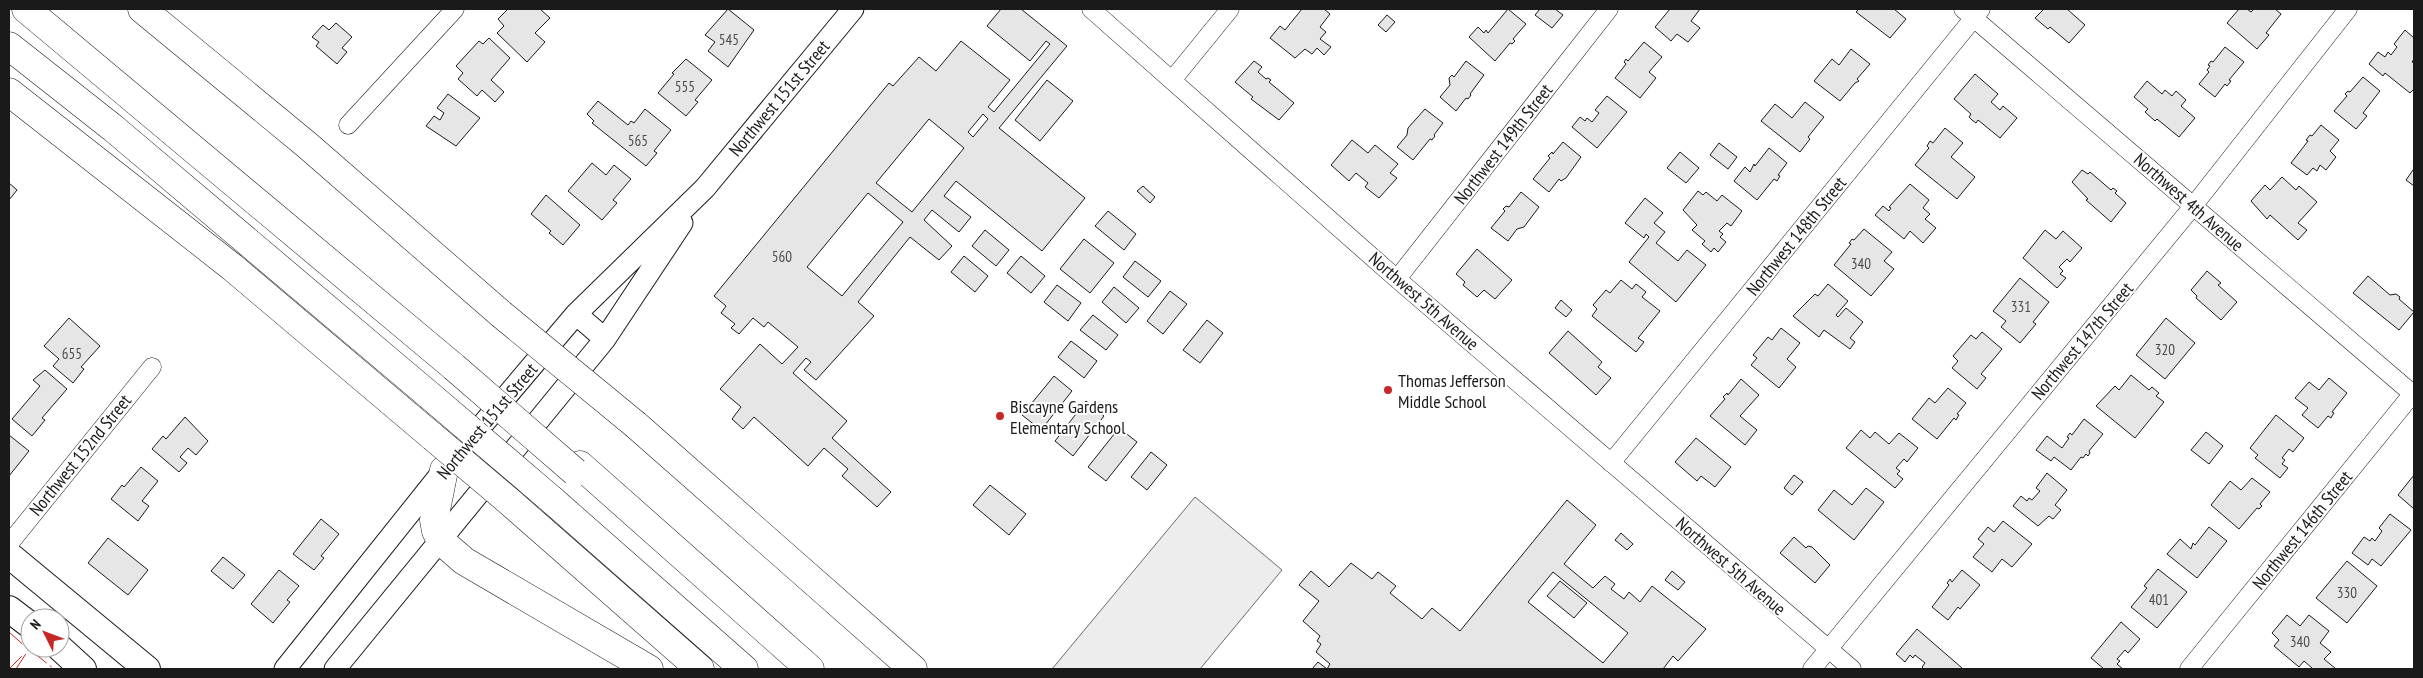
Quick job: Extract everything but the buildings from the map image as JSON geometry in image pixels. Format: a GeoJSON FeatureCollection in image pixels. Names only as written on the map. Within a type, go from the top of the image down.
{"type":"FeatureCollection","features":[{"type":"Feature","properties":{"kind":"highway"},"geometry":{"type":"LineString","coordinates":[[26,9],[457,364]]}},
{"type":"Feature","properties":{"kind":"highway"},"geometry":{"type":"LineString","coordinates":[[39,9],[457,364],[810,669]]}},
{"type":"Feature","properties":{"kind":"highway"},"geometry":{"type":"LineString","coordinates":[[142,9],[307,145],[501,314],[636,426],[913,669]]}},
{"type":"Feature","properties":{"kind":"highway"},"geometry":{"type":"LineString","coordinates":[[9,46],[113,128],[429,395],[552,500],[744,669]]}},
{"type":"Feature","properties":{"kind":"highway"},"geometry":{"type":"LineString","coordinates":[[9,92],[232,267],[510,503],[700,669]]}},
{"type":"Feature","properties":{"kind":"highway"},"geometry":{"type":"LineString","coordinates":[[577,469],[799,669]]}},
{"type":"Feature","properties":{"kind":"highway"},"geometry":{"type":"LineString","coordinates":[[444,470],[434,520],[441,541],[464,561],[649,669]]}},
{"type":"Feature","properties":{"kind":"main road"},"geometry":{"type":"LineString","coordinates":[[9,555],[147,669]]}},
{"type":"Feature","properties":{"kind":"main road"},"geometry":{"type":"LineString","coordinates":[[9,609],[20,618]]}},
{"type":"Feature","properties":{"kind":"main road"},"geometry":{"type":"LineString","coordinates":[[70,657],[83,669]]}},
{"type":"Feature","properties":{"kind":"street"},"geometry":{"type":"LineString","coordinates":[[348,125],[455,9]]}},
{"type":"Feature","properties":{"kind":"street","name":"Northwest 151st Street"},"geometry":{"type":"LineString","coordinates":[[285,669],[444,470],[576,314],[705,188],[854,9]]}},
{"type":"Feature","properties":{"kind":"street","name":"Northwest 5th Avenue"},"geometry":{"type":"LineString","coordinates":[[1091,9],[1173,78],[1397,278],[1852,669]]}},
{"type":"Feature","properties":{"kind":"street"},"geometry":{"type":"LineString","coordinates":[[1173,78],[1230,9]]}},
{"type":"Feature","properties":{"kind":"street","name":"Northwest 149th Street"},"geometry":{"type":"LineString","coordinates":[[1397,278],[1609,9]]}},
{"type":"Feature","properties":{"kind":"street","name":"Northwest 147th Street"},"geometry":{"type":"LineString","coordinates":[[1812,669],[2194,206],[2348,9]]}},
{"type":"Feature","properties":{"kind":"street","name":"Northwest 4th Avenue"},"geometry":{"type":"LineString","coordinates":[[1973,12],[2194,206],[2414,394]]}},
{"type":"Feature","properties":{"kind":"street","name":"Northwest 148th Street"},"geometry":{"type":"LineString","coordinates":[[1611,463],[1973,12]]}},
{"type":"Feature","properties":{"kind":"street","name":"Northwest 151st Street"},"geometry":{"type":"LineString","coordinates":[[335,669],[605,339],[705,188]]}},
{"type":"Feature","properties":{"kind":"street"},"geometry":{"type":"LineString","coordinates":[[576,314],[605,339]]}},
{"type":"Feature","properties":{"kind":"street","name":"Northwest 152nd Street"},"geometry":{"type":"LineString","coordinates":[[9,544],[152,367]]}},
{"type":"Feature","properties":{"kind":"street","name":"Northwest 146th Street"},"geometry":{"type":"LineString","coordinates":[[2189,669],[2414,394]]}},
{"type":"Feature","properties":{"kind":"shaded area"},"geometry":{"type":"Polygon","coordinates":[[[1195,497],[1282,570],[1200,669],[1052,669],[1195,497]]]}},
{"type":"Feature","properties":{"kind":"power"},"geometry":{"type":"LineString","coordinates":[[9,632],[20,642]]}},
{"type":"Feature","properties":{"kind":"power"},"geometry":{"type":"LineString","coordinates":[[16,669],[29,649],[54,669]]}},
{"type":"Feature","properties":{"kind":"power"},"geometry":{"type":"LineString","coordinates":[[9,669],[20,658]]}},
{"type":"Feature","properties":{"kind":"place","name":"Thomas Jefferson Middle School"},"geometry":{"type":"Point","coordinates":[1388,390]}},
{"type":"Feature","properties":{"kind":"place","name":"Biscayne Gardens Elementary School"},"geometry":{"type":"Point","coordinates":[1000,416]}}]}
